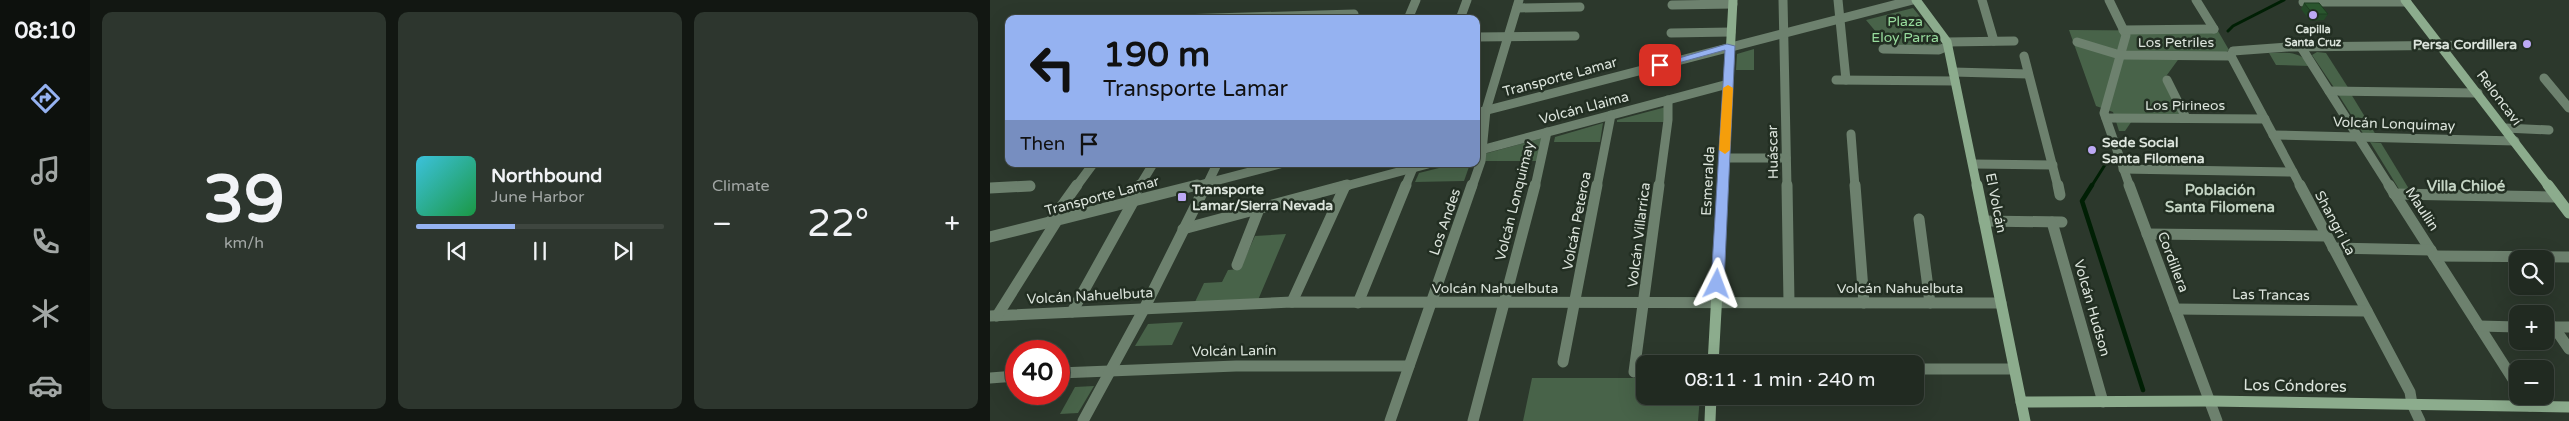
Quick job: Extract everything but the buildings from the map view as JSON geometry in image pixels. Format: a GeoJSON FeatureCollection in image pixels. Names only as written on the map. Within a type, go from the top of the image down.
{"type":"FeatureCollection","features":[{"type":"Feature","properties":{"kind":"street"},"geometry":{"type":"LineString","coordinates":[[1410,15],[1416,0]]}},
{"type":"Feature","properties":{"kind":"street"},"geometry":{"type":"LineString","coordinates":[[1461,15],[1467,0]]}},
{"type":"Feature","properties":{"kind":"street","name":"Huáscar"},"geometry":{"type":"LineString","coordinates":[[1783,0],[1789,302]]}},
{"type":"Feature","properties":{"kind":"street"},"geometry":{"type":"LineString","coordinates":[[1838,0],[1846,80]]}},
{"type":"Feature","properties":{"kind":"street","name":"Transporte Lamar"},"geometry":{"type":"LineString","coordinates":[[1480,112],[1914,0]]}},
{"type":"Feature","properties":{"kind":"street","name":"El Volcán"},"geometry":{"type":"LineString","coordinates":[[1914,0],[1947,44],[2025,421]]}},
{"type":"Feature","properties":{"kind":"street"},"geometry":{"type":"LineString","coordinates":[[1982,0],[1994,41]]}},
{"type":"Feature","properties":{"kind":"street"},"geometry":{"type":"LineString","coordinates":[[2109,0],[2123,30],[2214,29],[2196,0]]}},
{"type":"Feature","properties":{"kind":"street"},"geometry":{"type":"LineString","coordinates":[[2303,2],[2406,1]]}},
{"type":"Feature","properties":{"kind":"street","name":"Reloncaví"},"geometry":{"type":"LineString","coordinates":[[2406,1],[2569,214]]}},
{"type":"Feature","properties":{"kind":"street"},"geometry":{"type":"LineString","coordinates":[[1672,5],[1733,2]]}},
{"type":"Feature","properties":{"kind":"street","name":"Esmeralda"},"geometry":{"type":"LineString","coordinates":[[1713,355],[1733,2]]}},
{"type":"Feature","properties":{"kind":"street"},"geometry":{"type":"LineString","coordinates":[[1518,4],[1580,7]]}},
{"type":"Feature","properties":{"kind":"street","name":"Los Andes"},"geometry":{"type":"LineString","coordinates":[[1480,144],[1486,110],[1518,4]]}},
{"type":"Feature","properties":{"kind":"street"},"geometry":{"type":"LineString","coordinates":[[1354,15],[1358,6]]}},
{"type":"Feature","properties":{"kind":"street","name":"Cordillera"},"geometry":{"type":"LineString","coordinates":[[2123,30],[2126,35],[2104,113],[2122,169],[2217,421]]}},
{"type":"Feature","properties":{"kind":"street"},"geometry":{"type":"LineString","coordinates":[[1671,33],[1731,32]]}},
{"type":"Feature","properties":{"kind":"street"},"geometry":{"type":"LineString","coordinates":[[1480,37],[1575,36]]}},
{"type":"Feature","properties":{"kind":"street"},"geometry":{"type":"LineString","coordinates":[[1883,49],[1939,50],[1947,44],[1994,41],[2014,42]]}},
{"type":"Feature","properties":{"kind":"street","name":"Los Petriles"},"geometry":{"type":"LineString","coordinates":[[2077,42],[2120,55],[2231,56],[2233,51],[2301,46]]}},
{"type":"Feature","properties":{"kind":"street"},"geometry":{"type":"LineString","coordinates":[[2301,46],[2479,45]]}},
{"type":"Feature","properties":{"kind":"street","name":"Maullin"},"geometry":{"type":"LineString","coordinates":[[2301,46],[2509,373]]}},
{"type":"Feature","properties":{"kind":"street"},"geometry":{"type":"LineString","coordinates":[[2024,56],[2060,195]]}},
{"type":"Feature","properties":{"kind":"street","name":"Shangri La"},"geometry":{"type":"LineString","coordinates":[[2231,56],[2410,392],[2412,404],[2420,421]]}},
{"type":"Feature","properties":{"kind":"street"},"geometry":{"type":"LineString","coordinates":[[1836,80],[2028,74]]}},
{"type":"Feature","properties":{"kind":"street"},"geometry":{"type":"LineString","coordinates":[[2544,78],[2569,108]]}},
{"type":"Feature","properties":{"kind":"street"},"geometry":{"type":"LineString","coordinates":[[2167,80],[2186,118]]}},
{"type":"Feature","properties":{"kind":"street","name":"Volcán Llaima"},"geometry":{"type":"LineString","coordinates":[[1480,150],[1728,84]]}},
{"type":"Feature","properties":{"kind":"street"},"geometry":{"type":"LineString","coordinates":[[2329,91],[2478,93]]}},
{"type":"Feature","properties":{"kind":"street","name":"Volcán Villarrica"},"geometry":{"type":"LineString","coordinates":[[1634,372],[1668,120],[1668,100]]}},
{"type":"Feature","properties":{"kind":"street","name":"Volcán Peteroa"},"geometry":{"type":"LineString","coordinates":[[1563,362],[1611,115]]}},
{"type":"Feature","properties":{"kind":"street","name":"Los Pirineos"},"geometry":{"type":"LineString","coordinates":[[2106,118],[2264,119]]}},
{"type":"Feature","properties":{"kind":"street"},"geometry":{"type":"LineString","coordinates":[[2505,128],[2548,130]]}},
{"type":"Feature","properties":{"kind":"street","name":"Volcán Lonquimay"},"geometry":{"type":"LineString","coordinates":[[1473,421],[1547,140],[1547,132]]}},
{"type":"Feature","properties":{"kind":"street"},"geometry":{"type":"LineString","coordinates":[[1852,134],[1864,302]]}},
{"type":"Feature","properties":{"kind":"street","name":"Volcán Lonquimay"},"geometry":{"type":"LineString","coordinates":[[2274,136],[2515,141]]}},
{"type":"Feature","properties":{"kind":"street","name":"Los Andes"},"geometry":{"type":"LineString","coordinates":[[1480,154],[1482,161],[1480,167]]}},
{"type":"Feature","properties":{"kind":"street"},"geometry":{"type":"LineString","coordinates":[[1724,158],[1786,158]]}},
{"type":"Feature","properties":{"kind":"street"},"geometry":{"type":"LineString","coordinates":[[1973,164],[2053,165]]}},
{"type":"Feature","properties":{"kind":"street"},"geometry":{"type":"LineString","coordinates":[[993,316],[1052,223],[1091,167]]}},
{"type":"Feature","properties":{"kind":"street"},"geometry":{"type":"LineString","coordinates":[[1072,312],[1151,167]]}},
{"type":"Feature","properties":{"kind":"street"},"geometry":{"type":"LineString","coordinates":[[1083,421],[1144,309],[1215,167]]}},
{"type":"Feature","properties":{"kind":"street","name":"Transporte Lamar"},"geometry":{"type":"LineString","coordinates":[[990,237],[1052,223],[1268,167]]}},
{"type":"Feature","properties":{"kind":"street"},"geometry":{"type":"LineString","coordinates":[[1183,229],[1417,167]]}},
{"type":"Feature","properties":{"kind":"street","name":"Los Andes"},"geometry":{"type":"LineString","coordinates":[[1390,421],[1480,167]]}},
{"type":"Feature","properties":{"kind":"street"},"geometry":{"type":"LineString","coordinates":[[1358,303],[1413,168]]}},
{"type":"Feature","properties":{"kind":"street"},"geometry":{"type":"LineString","coordinates":[[2122,169],[2293,172]]}},
{"type":"Feature","properties":{"kind":"street"},"geometry":{"type":"LineString","coordinates":[[990,188],[1030,186]]}},
{"type":"Feature","properties":{"kind":"street"},"geometry":{"type":"LineString","coordinates":[[1292,302],[1345,186]]}},
{"type":"Feature","properties":{"kind":"street"},"geometry":{"type":"LineString","coordinates":[[2394,194],[2556,196]]}},
{"type":"Feature","properties":{"kind":"street"},"geometry":{"type":"LineString","coordinates":[[1237,265],[1258,209]]}},
{"type":"Feature","properties":{"kind":"street"},"geometry":{"type":"LineString","coordinates":[[1918,219],[1930,303]]}},
{"type":"Feature","properties":{"kind":"street","name":"Volcán Hudson"},"geometry":{"type":"LineString","coordinates":[[1984,222],[2057,222],[2103,402]]}},
{"type":"Feature","properties":{"kind":"street"},"geometry":{"type":"LineString","coordinates":[[2147,234],[2327,236]]}},
{"type":"Feature","properties":{"kind":"street"},"geometry":{"type":"LineString","coordinates":[[2333,248],[2569,257]]}},
{"type":"Feature","properties":{"kind":"street","name":"Volcán Nahuelbuta"},"geometry":{"type":"LineString","coordinates":[[993,316],[1292,302],[2000,303]]}},
{"type":"Feature","properties":{"kind":"street","name":"Las Trancas"},"geometry":{"type":"LineString","coordinates":[[2175,309],[2367,311]]}},
{"type":"Feature","properties":{"kind":"street"},"geometry":{"type":"LineString","coordinates":[[2479,326],[2509,327]]}},
{"type":"Feature","properties":{"kind":"street"},"geometry":{"type":"LineString","coordinates":[[2554,327],[2569,327]]}},
{"type":"Feature","properties":{"kind":"street"},"geometry":{"type":"LineString","coordinates":[[2554,332],[2569,349]]}},
{"type":"Feature","properties":{"kind":"street","name":"Volcán Lanín"},"geometry":{"type":"LineString","coordinates":[[1070,373],[1110,370],[1273,365],[1409,366]]}},
{"type":"Feature","properties":{"kind":"street"},"geometry":{"type":"LineString","coordinates":[[1924,369],[2014,369]]}},
{"type":"Feature","properties":{"kind":"street"},"geometry":{"type":"LineString","coordinates":[[990,378],[1005,377]]}},
{"type":"Feature","properties":{"kind":"street","name":"Los Cóndores"},"geometry":{"type":"LineString","coordinates":[[2021,402],[2210,401],[2412,404],[2509,401]]}},
{"type":"Feature","properties":{"kind":"street"},"geometry":{"type":"LineString","coordinates":[[1710,421],[1711,405]]}},
{"type":"Feature","properties":{"kind":"street","name":"Los Cóndores"},"geometry":{"type":"LineString","coordinates":[[2554,405],[2569,407]]}},
{"type":"Feature","properties":{"kind":"green space","name":"Plaza Eloy Parra"},"geometry":{"type":"Polygon","coordinates":[[[1913,8],[1940,41],[1941,47],[1883,47],[1882,39],[1866,20],[1913,8]]]}},
{"type":"Feature","properties":{"kind":"green space"},"geometry":{"type":"Polygon","coordinates":[[[2069,30],[2218,31],[2229,50],[2225,53],[2183,53],[2164,79],[2180,116],[2136,115],[2125,131],[2119,131],[2113,112],[2096,106],[2069,30]]]}},
{"type":"Feature","properties":{"kind":"green space"},"geometry":{"type":"Polygon","coordinates":[[[1754,49],[1754,70],[1736,70],[1737,54],[1754,49]]]}},
{"type":"Feature","properties":{"kind":"green space"},"geometry":{"type":"Polygon","coordinates":[[[2317,52],[2326,53],[2349,89],[2335,89],[2312,55],[2317,52]]]}},
{"type":"Feature","properties":{"kind":"green space"},"geometry":{"type":"Polygon","coordinates":[[[2269,53],[2297,55],[2302,57],[2310,66],[2276,65],[2269,53]]]}},
{"type":"Feature","properties":{"kind":"green space"},"geometry":{"type":"Polygon","coordinates":[[[2338,94],[2351,94],[2376,135],[2364,135],[2338,94]]]}},
{"type":"Feature","properties":{"kind":"green space"},"geometry":{"type":"Polygon","coordinates":[[[1666,107],[1664,122],[1617,122],[1617,120],[1666,107]]]}},
{"type":"Feature","properties":{"kind":"green space"},"geometry":{"type":"Polygon","coordinates":[[[1603,123],[1600,142],[1554,142],[1555,137],[1603,123]]]}},
{"type":"Feature","properties":{"kind":"green space"},"geometry":{"type":"Polygon","coordinates":[[[1546,137],[1540,161],[1483,161],[1484,154],[1546,137]]]}},
{"type":"Feature","properties":{"kind":"green space"},"geometry":{"type":"Polygon","coordinates":[[[2370,142],[2381,143],[2409,189],[2399,189],[2370,142]]]}},
{"type":"Feature","properties":{"kind":"green space"},"geometry":{"type":"Polygon","coordinates":[[[1443,167],[1469,167],[1464,181],[1415,182],[1419,173],[1443,167]]]}},
{"type":"Feature","properties":{"kind":"green space"},"geometry":{"type":"Polygon","coordinates":[[[1286,234],[1258,300],[1194,304],[1204,283],[1222,282],[1228,270],[1240,269],[1255,236],[1286,234]]]}},
{"type":"Feature","properties":{"kind":"green space"},"geometry":{"type":"Polygon","coordinates":[[[1183,322],[1172,345],[1135,346],[1148,324],[1183,322]]]}},
{"type":"Feature","properties":{"kind":"green space"},"geometry":{"type":"Polygon","coordinates":[[[1532,378],[1636,378],[1636,405],[1699,405],[1698,421],[1523,421],[1532,378]]]}},
{"type":"Feature","properties":{"kind":"green space"},"geometry":{"type":"Polygon","coordinates":[[[1094,386],[1078,413],[1060,414],[1065,405],[1070,405],[1070,396],[1075,387],[1094,386]]]}},
{"type":"Feature","properties":{"kind":"waterway"},"geometry":{"type":"LineString","coordinates":[[2228,31],[2233,26],[2284,0]]}},
{"type":"Feature","properties":{"kind":"waterway"},"geometry":{"type":"LineString","coordinates":[[2091,187],[2108,160]]}},
{"type":"Feature","properties":{"kind":"waterway"},"geometry":{"type":"LineString","coordinates":[[2092,185],[2082,201],[2143,390]]}},
{"type":"Feature","properties":{"kind":"slow traffic"},"geometry":{"type":"LineString","coordinates":[[1725,150],[1728,88]]}},
{"type":"Feature","properties":{"kind":"place","name":"Capilla Santa Cruz"},"geometry":{"type":"Point","coordinates":[2313,15]}},
{"type":"Feature","properties":{"kind":"place","name":"Persa Cordillera"},"geometry":{"type":"Point","coordinates":[2527,44]}},
{"type":"Feature","properties":{"kind":"place","name":"Sede Social Santa Filomena"},"geometry":{"type":"Point","coordinates":[2092,150]}},
{"type":"Feature","properties":{"kind":"place","name":"Transporte Lamar/Sierra Nevada"},"geometry":{"type":"Point","coordinates":[1182,197]}},
{"type":"Feature","properties":{"kind":"district","name":"Villa Chiloé"},"geometry":{"type":"Point","coordinates":[2466,186]}},
{"type":"Feature","properties":{"kind":"district","name":"Población Santa Filomena"},"geometry":{"type":"Point","coordinates":[2220,198]}},
{"type":"Feature","properties":{"kind":"route"},"geometry":{"type":"LineString","coordinates":[[1660,65],[1730,46],[1717,284]]}}]}
